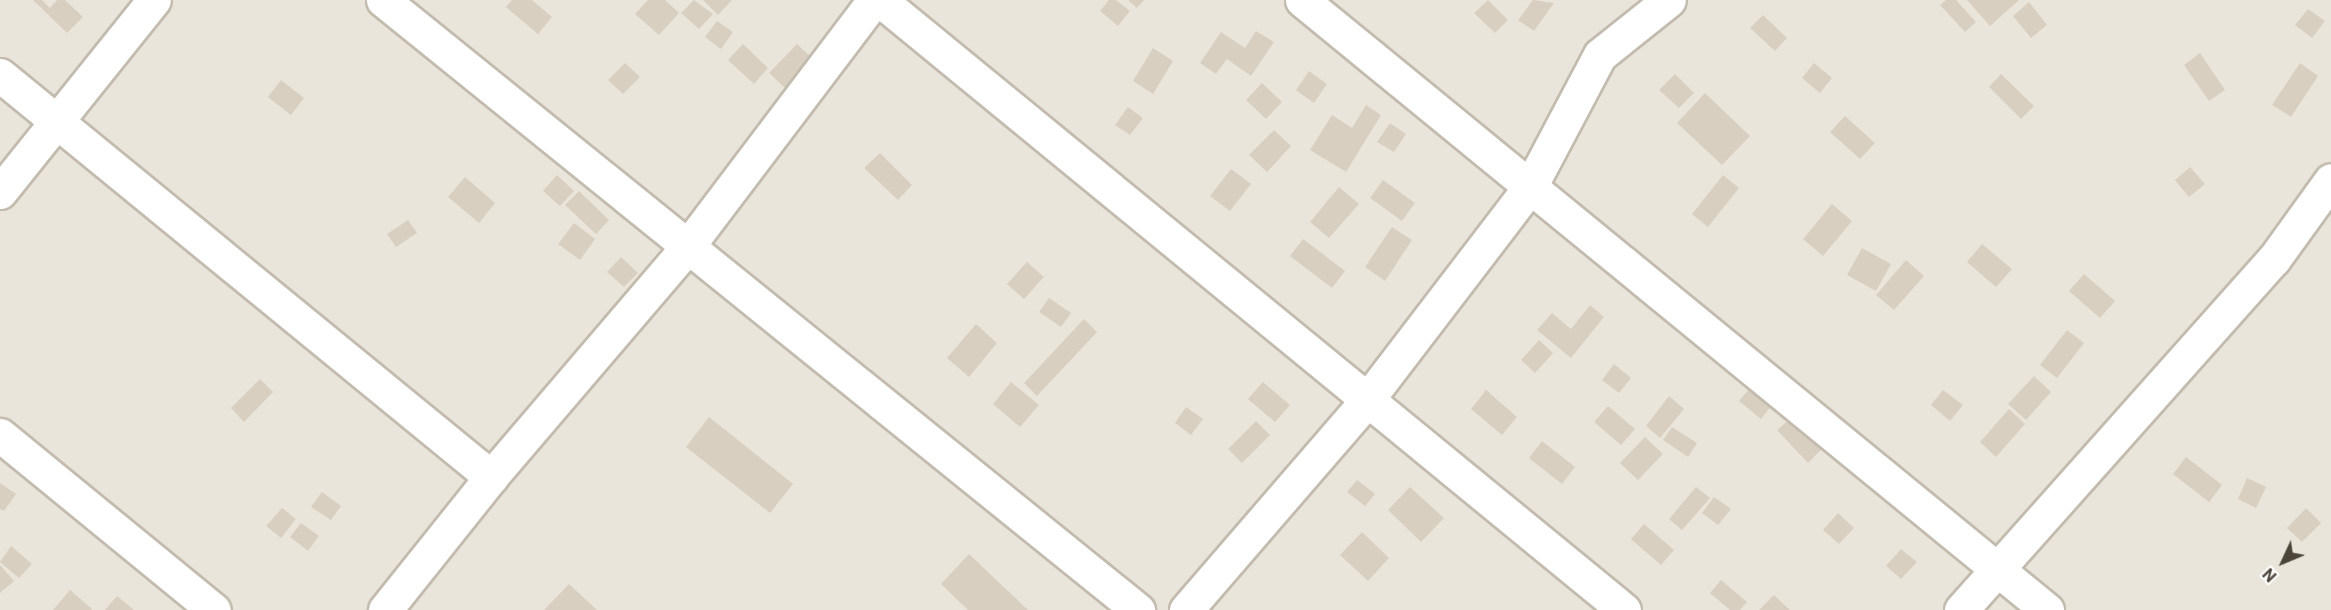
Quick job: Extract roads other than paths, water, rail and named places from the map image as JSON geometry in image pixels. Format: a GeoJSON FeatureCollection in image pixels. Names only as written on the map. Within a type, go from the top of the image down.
{"type":"FeatureCollection","features":[{"type":"Feature","properties":{"kind":"street"},"geometry":{"type":"LineString","coordinates":[[0,192],[154,0]]}},
{"type":"Feature","properties":{"kind":"street"},"geometry":{"type":"LineString","coordinates":[[383,0],[1138,610]]}},
{"type":"Feature","properties":{"kind":"street"},"geometry":{"type":"LineString","coordinates":[[385,610],[491,477],[688,246],[874,0]]}},
{"type":"Feature","properties":{"kind":"street"},"geometry":{"type":"LineString","coordinates":[[880,0],[1624,610]]}},
{"type":"Feature","properties":{"kind":"street"},"geometry":{"type":"LineString","coordinates":[[1302,0],[1996,571],[2047,610]]}},
{"type":"Feature","properties":{"kind":"street"},"geometry":{"type":"LineString","coordinates":[[1186,610],[1367,400],[1530,188],[1600,55],[1669,0]]}},
{"type":"Feature","properties":{"kind":"street"},"geometry":{"type":"LineString","coordinates":[[0,75],[58,120],[491,477]]}},
{"type":"Feature","properties":{"kind":"street"},"geometry":{"type":"LineString","coordinates":[[1961,610],[2274,259],[2331,180]]}},
{"type":"Feature","properties":{"kind":"street"},"geometry":{"type":"LineString","coordinates":[[0,435],[214,610]]}}]}
